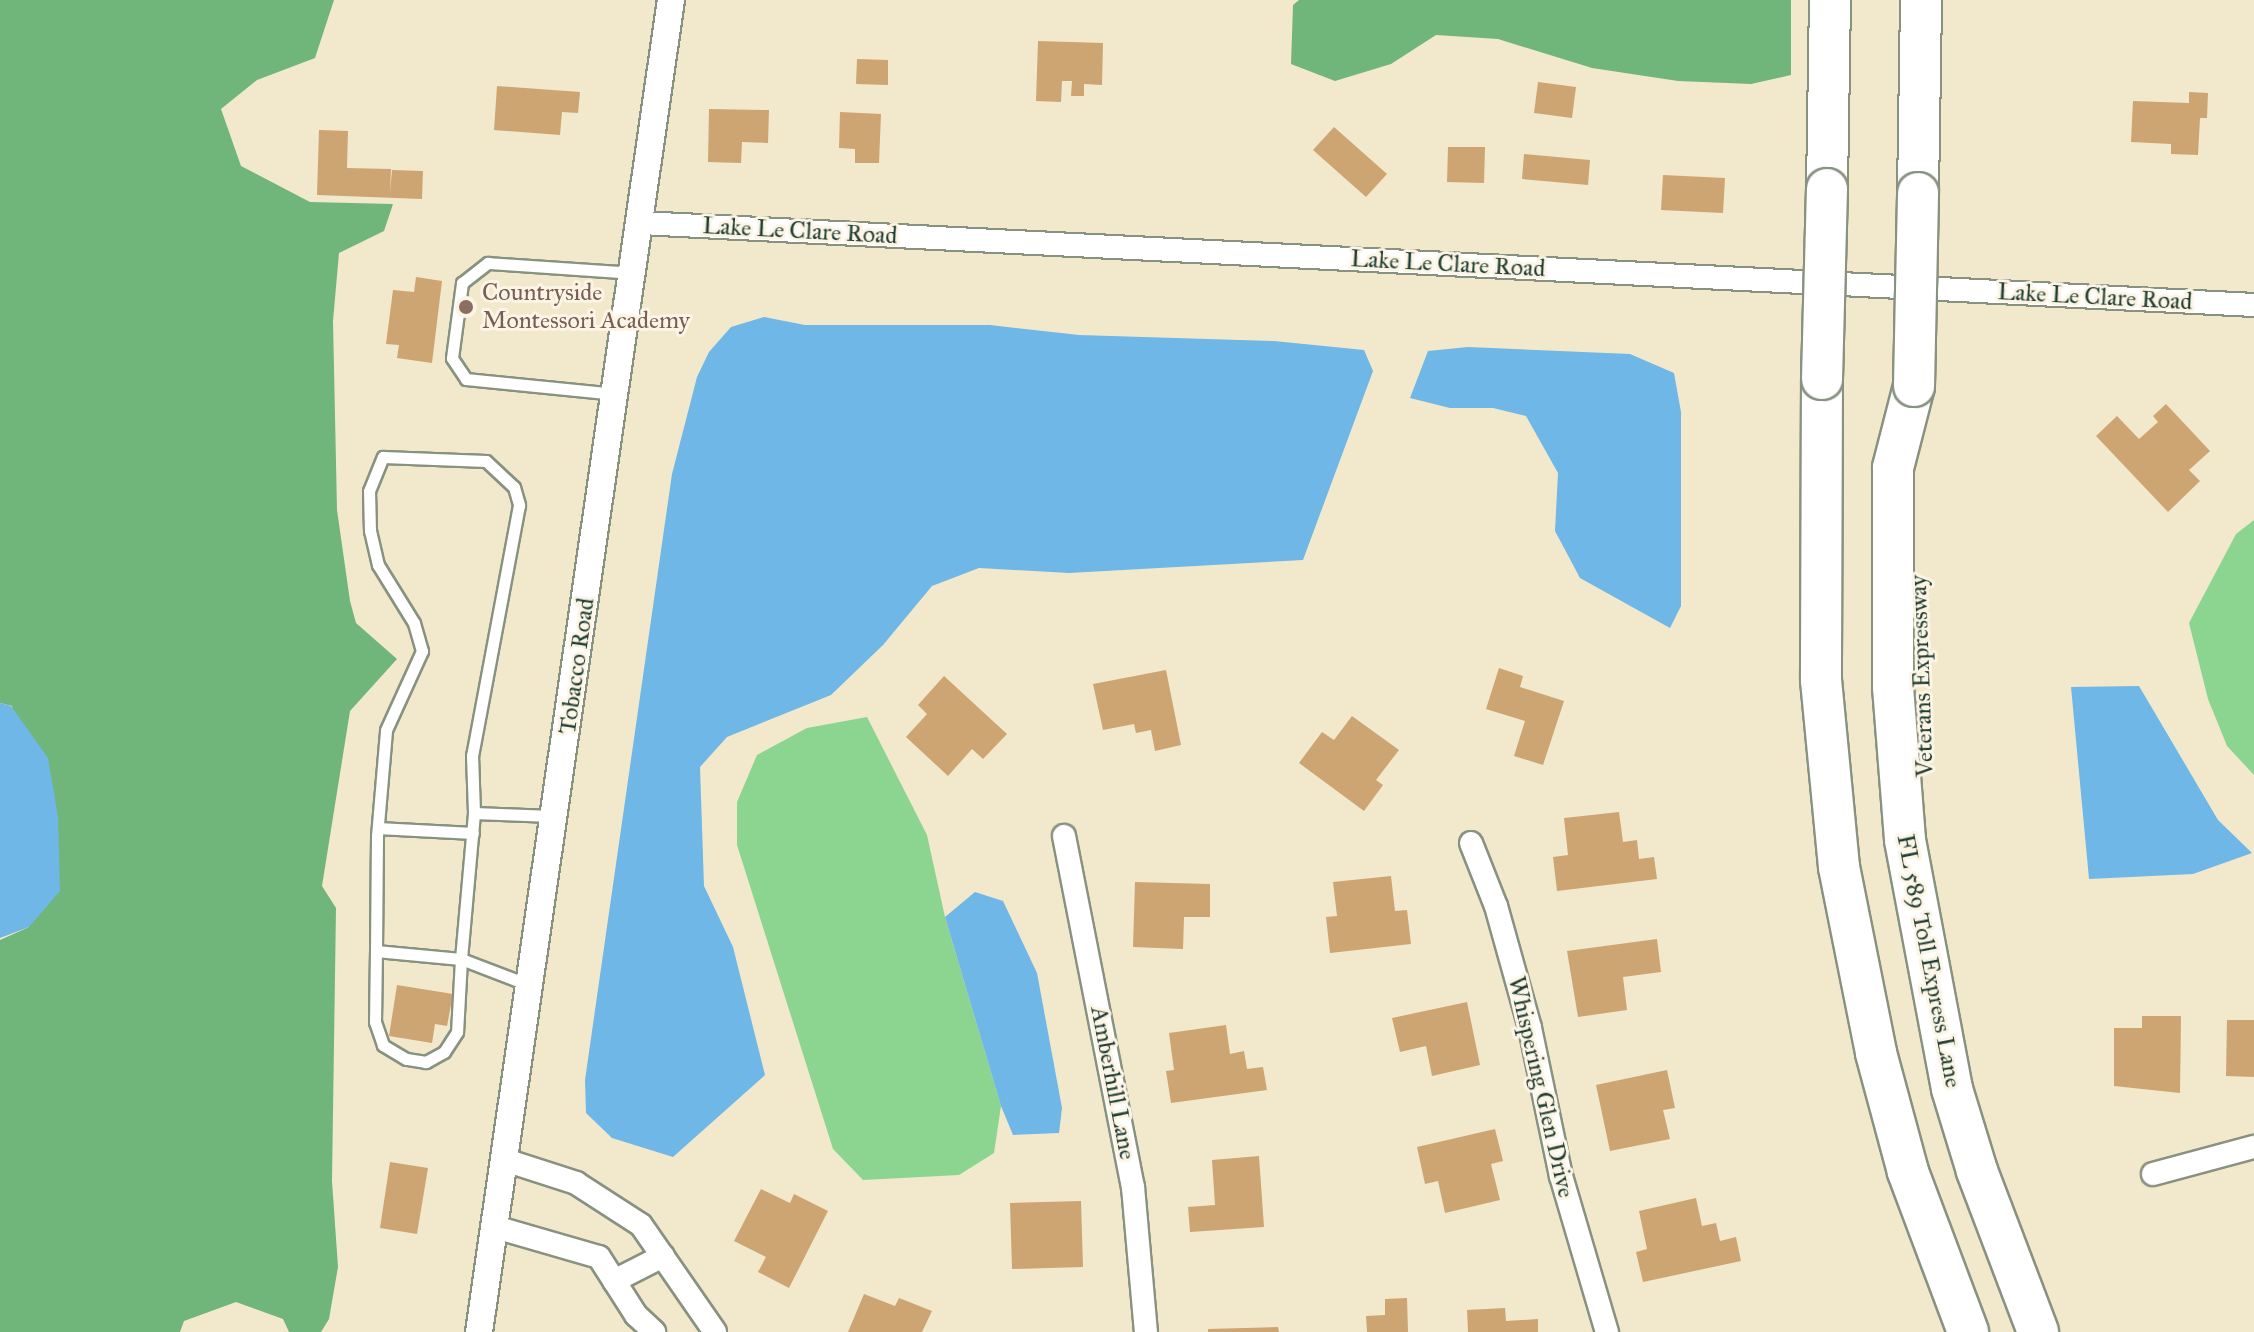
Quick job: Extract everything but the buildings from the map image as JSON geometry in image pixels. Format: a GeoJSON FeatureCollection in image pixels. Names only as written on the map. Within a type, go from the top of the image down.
{"type":"FeatureCollection","features":[{"type":"Feature","properties":{"kind":"highway"},"geometry":{"type":"LineString","coordinates":[[1830,0],[1822,379],[1821,680],[1839,867],[1876,1053],[1904,1157],[1968,1332]]}},
{"type":"Feature","properties":{"kind":"highway","name":"Veterans Expressway"},"geometry":{"type":"LineString","coordinates":[[1921,0],[1914,386],[1919,681],[1931,845],[1979,1084],[2027,1236],[2066,1332]]}},
{"type":"Feature","properties":{"kind":"highway","name":"FL 589 Toll Express Lane"},"geometry":{"type":"LineString","coordinates":[[1914,386],[1893,468],[1893,687],[1905,840],[1952,1089],[1977,1171],[2038,1332]]}},
{"type":"Feature","properties":{"kind":"street","name":"Tobacco Road"},"geometry":{"type":"LineString","coordinates":[[479,1332],[671,0]]}},
{"type":"Feature","properties":{"kind":"street","name":"Lake Le Clare Road"},"geometry":{"type":"LineString","coordinates":[[641,223],[2254,305]]}},
{"type":"Feature","properties":{"kind":"street","name":"Amberhill Lane"},"geometry":{"type":"LineString","coordinates":[[1064,836],[1133,1187],[1146,1332]]}},
{"type":"Feature","properties":{"kind":"street","name":"Whispering Glen Drive"},"geometry":{"type":"LineString","coordinates":[[1471,843],[1496,906],[1530,1028],[1561,1176],[1607,1332]]}},
{"type":"Feature","properties":{"kind":"street"},"geometry":{"type":"LineString","coordinates":[[2153,1174],[2254,1147]]}},
{"type":"Feature","properties":{"kind":"street"},"geometry":{"type":"LineString","coordinates":[[505,1160],[576,1183],[641,1225],[715,1332]]}},
{"type":"Feature","properties":{"kind":"street"},"geometry":{"type":"LineString","coordinates":[[495,1227],[599,1257],[654,1332]]}},
{"type":"Feature","properties":{"kind":"street"},"geometry":{"type":"LineString","coordinates":[[614,1281],[663,1256]]}},
{"type":"Feature","properties":{"kind":"lane"},"geometry":{"type":"LineString","coordinates":[[616,394],[466,379],[452,358],[462,283],[488,263],[634,273]]}},
{"type":"Feature","properties":{"kind":"lane"},"geometry":{"type":"LineString","coordinates":[[383,457],[486,461],[499,470],[517,496],[513,554],[472,755],[470,792],[474,813],[457,1032],[444,1052],[426,1062],[406,1059],[383,1045],[375,1022],[378,828],[386,730],[422,651],[414,623],[378,565],[370,531],[369,491],[383,457]]}},
{"type":"Feature","properties":{"kind":"lane"},"geometry":{"type":"LineString","coordinates":[[474,813],[555,816]]}},
{"type":"Feature","properties":{"kind":"lane"},"geometry":{"type":"LineString","coordinates":[[378,828],[473,833]]}},
{"type":"Feature","properties":{"kind":"lane"},"geometry":{"type":"LineString","coordinates":[[376,951],[461,959],[530,986]]}},
{"type":"Feature","properties":{"kind":"green space"},"geometry":{"type":"Polygon","coordinates":[[[0,0],[334,0],[315,58],[257,80],[221,109],[241,166],[310,202],[393,204],[384,231],[339,253],[333,321],[337,510],[350,601],[356,623],[397,659],[350,711],[322,886],[336,908],[332,1181],[338,1267],[329,1319],[321,1332],[289,1332],[283,1319],[236,1302],[184,1321],[180,1332],[0,1332],[0,940],[29,927],[12,706],[0,703],[0,0]]]}},
{"type":"Feature","properties":{"kind":"green space"},"geometry":{"type":"Polygon","coordinates":[[[1299,0],[1791,0],[1791,75],[1751,84],[1678,81],[1592,68],[1498,39],[1436,35],[1391,64],[1335,81],[1291,64],[1293,5],[1299,0]]]}},
{"type":"Feature","properties":{"kind":"green space"},"geometry":{"type":"Polygon","coordinates":[[[2254,520],[2254,775],[2227,746],[2208,699],[2189,623],[2236,534],[2254,520]]]}},
{"type":"Feature","properties":{"kind":"green space"},"geometry":{"type":"Polygon","coordinates":[[[867,717],[927,835],[945,917],[1001,1106],[994,1153],[959,1175],[863,1180],[833,1149],[737,845],[737,802],[757,755],[807,728],[867,717]]]}},
{"type":"Feature","properties":{"kind":"water"},"geometry":{"type":"Polygon","coordinates":[[[764,317],[805,325],[990,325],[1079,335],[1274,341],[1364,350],[1373,371],[1303,560],[1069,573],[979,568],[932,586],[883,645],[831,695],[727,737],[700,767],[704,886],[733,947],[765,1075],[673,1157],[612,1138],[586,1113],[585,1080],[672,474],[697,377],[709,352],[731,327],[764,317]]]}},
{"type":"Feature","properties":{"kind":"water"},"geometry":{"type":"Polygon","coordinates":[[[1468,347],[1630,354],[1674,373],[1681,412],[1681,606],[1670,628],[1580,578],[1555,531],[1558,473],[1526,416],[1493,408],[1450,408],[1410,398],[1428,351],[1468,347]]]}},
{"type":"Feature","properties":{"kind":"water"},"geometry":{"type":"Polygon","coordinates":[[[2139,686],[2218,820],[2252,853],[2193,874],[2089,879],[2071,687],[2139,686]]]}},
{"type":"Feature","properties":{"kind":"water"},"geometry":{"type":"Polygon","coordinates":[[[0,703],[11,706],[48,758],[58,817],[60,891],[29,927],[0,938],[0,703]]]}},
{"type":"Feature","properties":{"kind":"water"},"geometry":{"type":"Polygon","coordinates":[[[975,892],[1003,901],[1037,973],[1062,1108],[1059,1133],[1013,1135],[1001,1106],[945,917],[975,892]]]}},
{"type":"Feature","properties":{"kind":"place","name":"Countryside Montessori Academy"},"geometry":{"type":"Point","coordinates":[466,307]}}]}
